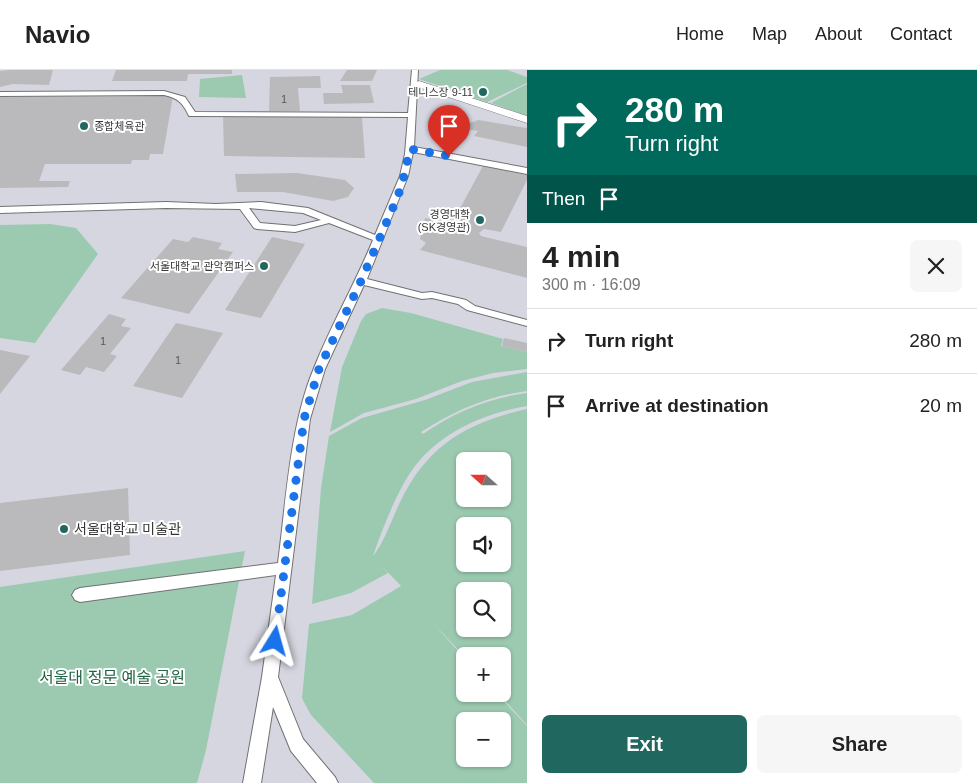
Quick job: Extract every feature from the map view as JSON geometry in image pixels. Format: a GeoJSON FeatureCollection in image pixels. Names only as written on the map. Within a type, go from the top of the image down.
{"type":"FeatureCollection","features":[{"type":"Feature","properties":{"kind":"street"},"geometry":{"type":"LineString","coordinates":[[419,84],[527,120]]}},
{"type":"Feature","properties":{"kind":"lane"},"geometry":{"type":"LineString","coordinates":[[252,783],[270,677],[304,419],[319,369],[361,281],[400,189],[410,149],[415,70]]}},
{"type":"Feature","properties":{"kind":"lane"},"geometry":{"type":"LineString","coordinates":[[0,94],[164,93],[182,97],[189,104],[192,114],[412,115]]}},
{"type":"Feature","properties":{"kind":"lane"},"geometry":{"type":"LineString","coordinates":[[410,149],[527,171]]}},
{"type":"Feature","properties":{"kind":"lane"},"geometry":{"type":"LineString","coordinates":[[0,210],[166,205],[261,205],[305,210],[378,239]]}},
{"type":"Feature","properties":{"kind":"lane"},"geometry":{"type":"LineString","coordinates":[[243,206],[257,226],[295,229],[330,220]]}},
{"type":"Feature","properties":{"kind":"lane"},"geometry":{"type":"LineString","coordinates":[[361,281],[422,296],[429,302],[459,310],[471,308],[527,323]]}},
{"type":"Feature","properties":{"kind":"lane"},"geometry":{"type":"LineString","coordinates":[[80,595],[284,568]]}},
{"type":"Feature","properties":{"kind":"lane"},"geometry":{"type":"LineString","coordinates":[[270,677],[297,745],[329,783]]}},
{"type":"Feature","properties":{"kind":"shaded area","name":"서울대학교 관악캠퍼스"},"geometry":{"type":"Polygon","coordinates":[[[0,70],[527,70],[527,783],[0,783],[0,70]]]}},
{"type":"Feature","properties":{"kind":"green space","name":"테니스장 9-11"},"geometry":{"type":"Polygon","coordinates":[[[440,70],[507,70],[527,77],[527,83],[487,102],[419,79],[440,70]]]}},
{"type":"Feature","properties":{"kind":"green space"},"geometry":{"type":"Polygon","coordinates":[[[242,75],[246,98],[199,97],[200,79],[242,75]]]}},
{"type":"Feature","properties":{"kind":"green space"},"geometry":{"type":"Polygon","coordinates":[[[527,84],[527,116],[491,103],[527,84]]]}},
{"type":"Feature","properties":{"kind":"green space"},"geometry":{"type":"Polygon","coordinates":[[[50,224],[76,228],[98,254],[35,343],[0,338],[0,225],[50,224]]]}},
{"type":"Feature","properties":{"kind":"green space"},"geometry":{"type":"Polygon","coordinates":[[[382,308],[411,313],[503,339],[501,346],[527,352],[527,369],[493,373],[462,381],[416,399],[364,413],[330,432],[342,367],[361,321],[366,314],[382,308]]]}},
{"type":"Feature","properties":{"kind":"green space"},"geometry":{"type":"Polygon","coordinates":[[[527,372],[527,391],[485,401],[459,411],[421,432],[423,434],[447,419],[472,407],[499,398],[527,393],[527,406],[495,414],[465,426],[438,443],[426,454],[415,466],[397,497],[373,556],[384,538],[411,482],[436,451],[451,439],[485,421],[527,409],[527,725],[506,702],[511,702],[511,647],[456,647],[433,623],[456,649],[456,702],[504,702],[527,726],[527,783],[374,783],[311,715],[302,698],[309,624],[352,615],[401,586],[379,563],[388,573],[351,593],[312,604],[321,488],[329,436],[362,418],[425,400],[472,382],[527,372]]]}},
{"type":"Feature","properties":{"kind":"green space","name":"서울대 정문 예술 공원"},"geometry":{"type":"Polygon","coordinates":[[[245,551],[206,750],[197,783],[0,783],[0,587],[245,551]]]}},
{"type":"Feature","properties":{"kind":"building"},"geometry":{"type":"Polygon","coordinates":[[[53,70],[49,85],[13,84],[0,87],[0,71],[53,70]]]}},
{"type":"Feature","properties":{"kind":"building"},"geometry":{"type":"Polygon","coordinates":[[[116,70],[232,70],[232,74],[188,74],[187,81],[112,81],[116,70]]]}},
{"type":"Feature","properties":{"kind":"building"},"geometry":{"type":"Polygon","coordinates":[[[347,70],[377,70],[372,81],[340,81],[347,70]]]}},
{"type":"Feature","properties":{"kind":"building"},"geometry":{"type":"Polygon","coordinates":[[[320,76],[321,88],[298,88],[300,111],[269,111],[270,77],[320,76]]]}},
{"type":"Feature","properties":{"kind":"building"},"geometry":{"type":"Polygon","coordinates":[[[341,85],[370,85],[374,103],[324,104],[323,93],[343,93],[341,85]]]}},
{"type":"Feature","properties":{"kind":"building","name":"종합체육관"},"geometry":{"type":"Polygon","coordinates":[[[173,96],[163,154],[150,154],[149,160],[132,160],[131,164],[45,164],[39,181],[70,181],[68,187],[0,188],[0,97],[173,96]]]}},
{"type":"Feature","properties":{"kind":"building"},"geometry":{"type":"Polygon","coordinates":[[[223,115],[362,117],[365,158],[224,156],[223,115]]]}},
{"type":"Feature","properties":{"kind":"building"},"geometry":{"type":"Polygon","coordinates":[[[478,120],[527,128],[527,147],[474,136],[478,131],[466,129],[470,123],[478,120]]]}},
{"type":"Feature","properties":{"kind":"building","name":"경영대학 (SK경영관)"},"geometry":{"type":"Polygon","coordinates":[[[483,166],[527,175],[527,180],[501,232],[484,229],[479,233],[481,236],[527,247],[527,278],[420,250],[426,243],[420,239],[425,218],[452,223],[483,166]]]}},
{"type":"Feature","properties":{"kind":"building"},"geometry":{"type":"Polygon","coordinates":[[[297,173],[345,180],[354,188],[348,197],[333,201],[283,192],[237,192],[235,174],[297,173]]]}},
{"type":"Feature","properties":{"kind":"building"},"geometry":{"type":"Polygon","coordinates":[[[193,237],[222,243],[218,249],[233,252],[189,314],[121,298],[173,239],[188,242],[193,237]]]}},
{"type":"Feature","properties":{"kind":"building"},"geometry":{"type":"Polygon","coordinates":[[[272,237],[305,244],[261,318],[225,310],[272,237]]]}},
{"type":"Feature","properties":{"kind":"building"},"geometry":{"type":"Polygon","coordinates":[[[109,314],[126,319],[121,326],[131,328],[110,354],[117,356],[104,372],[86,367],[80,375],[61,370],[109,314]]]}},
{"type":"Feature","properties":{"kind":"building"},"geometry":{"type":"Polygon","coordinates":[[[176,323],[223,333],[182,398],[133,386],[176,323]]]}},
{"type":"Feature","properties":{"kind":"building"},"geometry":{"type":"Polygon","coordinates":[[[504,338],[527,343],[527,352],[502,346],[504,338]]]}},
{"type":"Feature","properties":{"kind":"building"},"geometry":{"type":"Polygon","coordinates":[[[0,350],[30,356],[0,394],[0,350]]]}},
{"type":"Feature","properties":{"kind":"building","name":"서울대학교 미술관"},"geometry":{"type":"Polygon","coordinates":[[[128,488],[130,555],[0,571],[0,503],[128,488]]]}},
{"type":"Feature","properties":{"kind":"place","name":"테니스장 9-11"},"geometry":{"type":"Point","coordinates":[483,92]}},
{"type":"Feature","properties":{"kind":"place","name":"종합체육관"},"geometry":{"type":"Point","coordinates":[84,126]}},
{"type":"Feature","properties":{"kind":"place","name":"경영대학 (SK경영관)"},"geometry":{"type":"Point","coordinates":[480,220]}},
{"type":"Feature","properties":{"kind":"place","name":"서울대학교 관악캠퍼스"},"geometry":{"type":"Point","coordinates":[264,266]}},
{"type":"Feature","properties":{"kind":"place","name":"서울대학교 미술관"},"geometry":{"type":"Point","coordinates":[64,529]}},
{"type":"Feature","properties":{"kind":"route"},"geometry":{"type":"LineString","coordinates":[[275,641],[304,419],[319,369],[361,281],[372,251],[398,196],[410,149],[449,156]]}}]}
